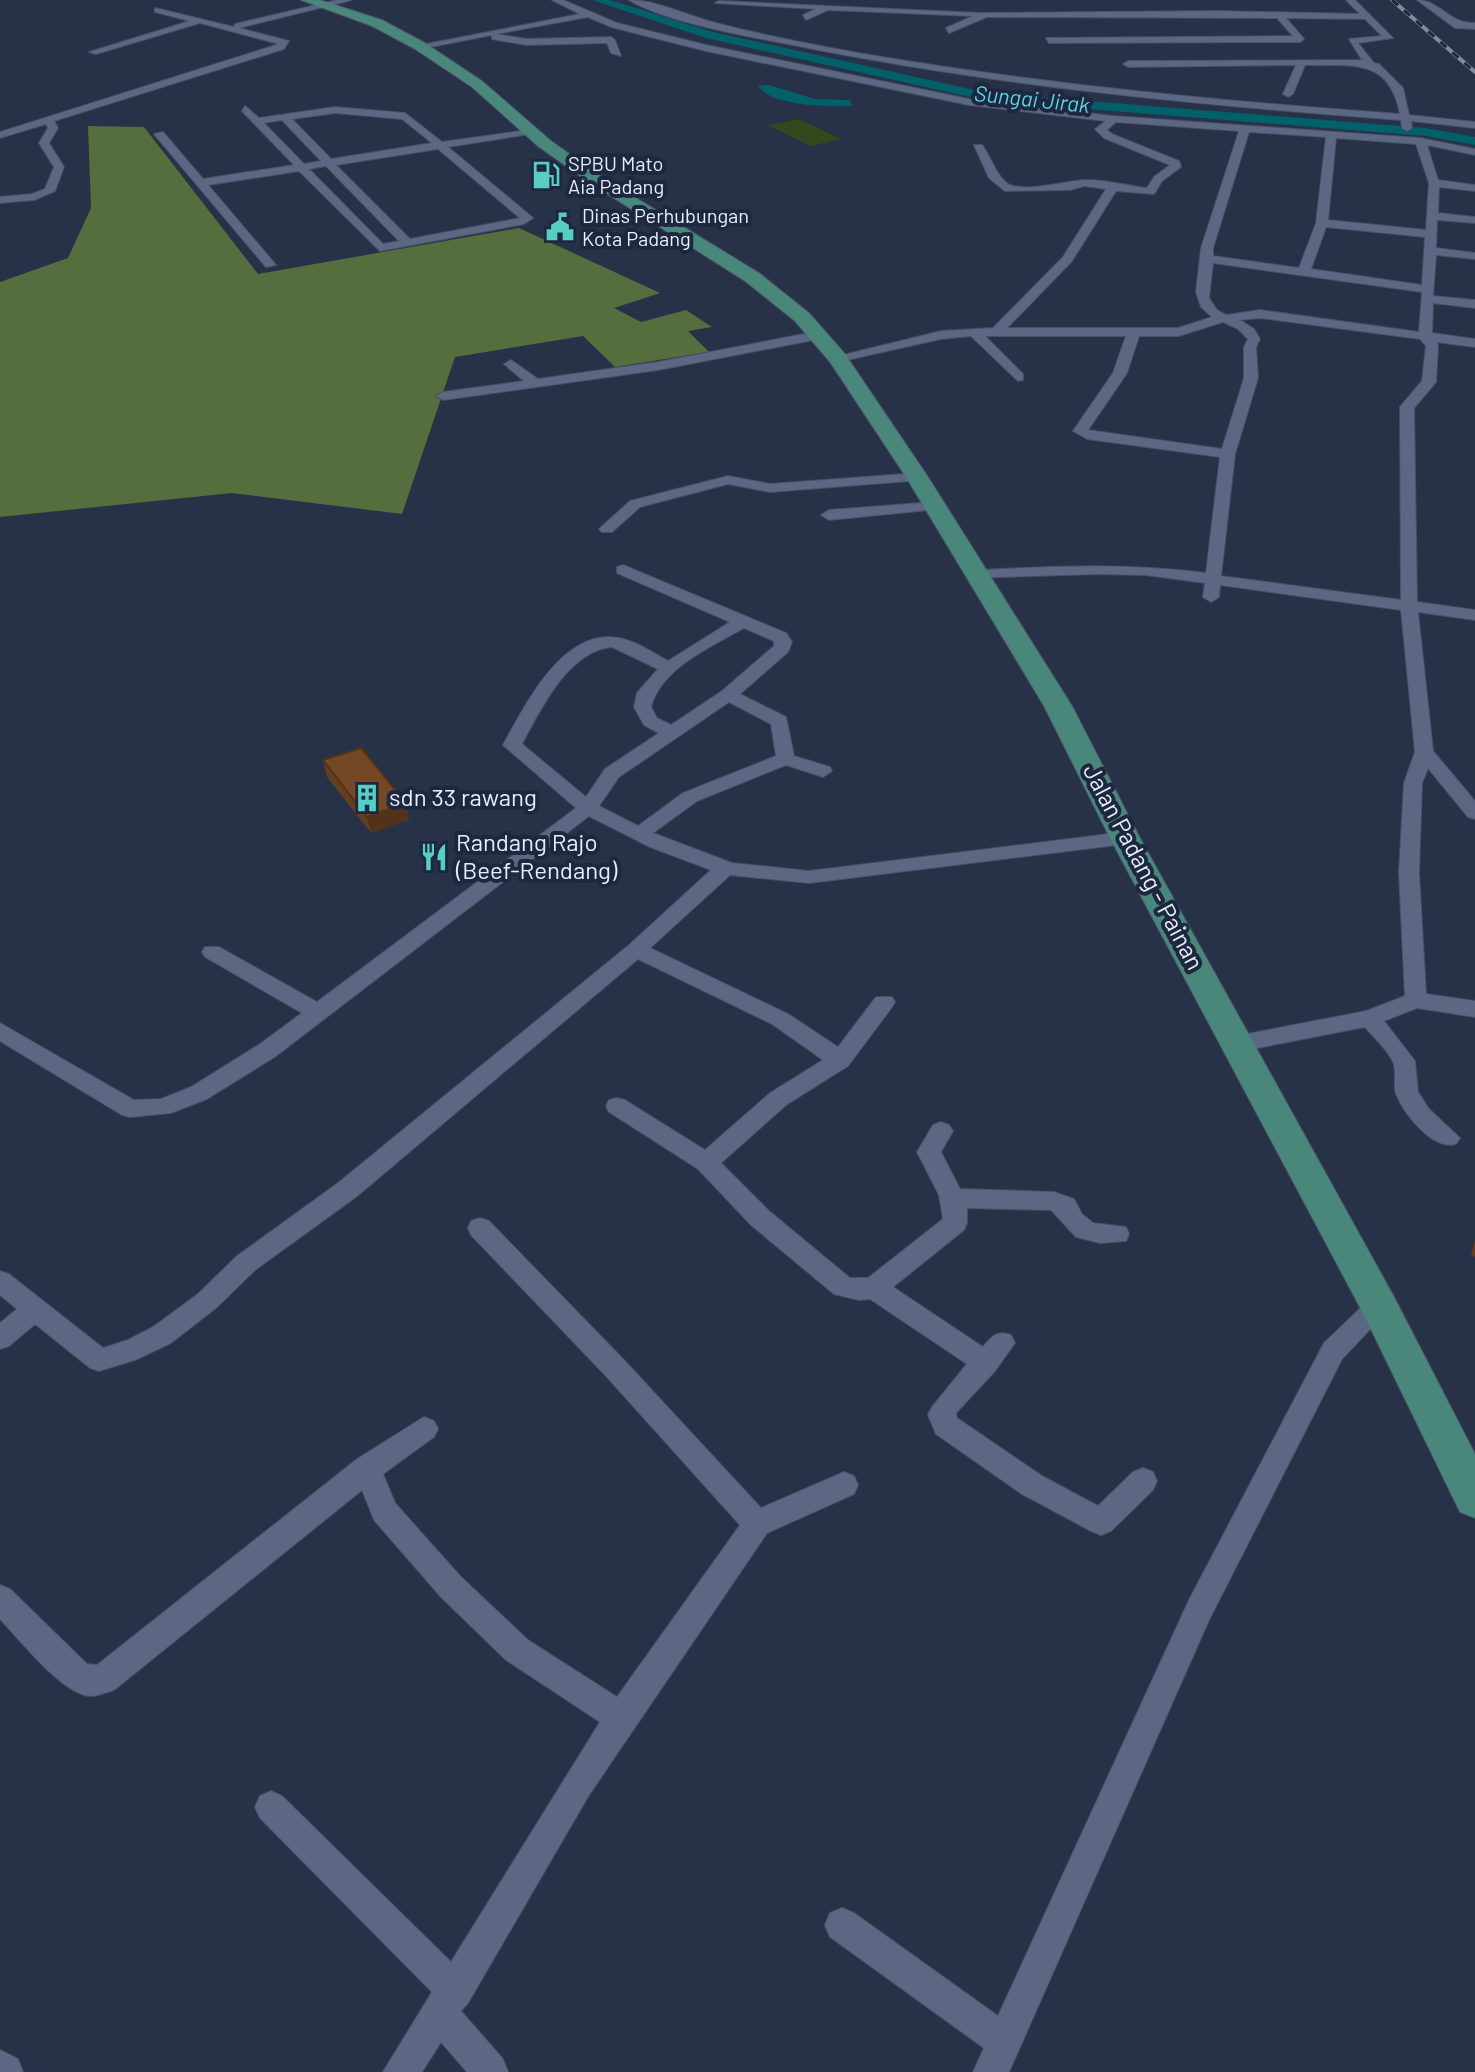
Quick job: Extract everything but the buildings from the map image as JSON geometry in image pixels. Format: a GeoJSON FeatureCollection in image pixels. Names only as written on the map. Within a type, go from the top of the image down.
{"type":"FeatureCollection","features":[{"type":"Feature","properties":{"kind":"main road","name":"Jalan Padang - Painan"},"geometry":{"type":"LineString","coordinates":[[307,0],[377,23],[420,46],[477,84],[533,134],[626,201],[752,277],[829,346],[917,477],[1058,706],[1125,838],[1379,1306],[1475,1498]]}},
{"type":"Feature","properties":{"kind":"street"},"geometry":{"type":"LineString","coordinates":[[233,28],[348,0]]}},
{"type":"Feature","properties":{"kind":"street"},"geometry":{"type":"LineString","coordinates":[[556,0],[614,25],[706,48],[969,102],[1114,119],[1413,140],[1475,152]]}},
{"type":"Feature","properties":{"kind":"street"},"geometry":{"type":"LineString","coordinates":[[633,0],[728,29],[944,70],[1125,85],[1192,99],[1475,125]]}},
{"type":"Feature","properties":{"kind":"street"},"geometry":{"type":"LineString","coordinates":[[949,30],[986,14],[993,0]]}},
{"type":"Feature","properties":{"kind":"street"},"geometry":{"type":"LineString","coordinates":[[1110,13],[1113,0]]}},
{"type":"Feature","properties":{"kind":"street"},"geometry":{"type":"LineString","coordinates":[[1145,22],[1158,13],[1160,0]]}},
{"type":"Feature","properties":{"kind":"street"},"geometry":{"type":"LineString","coordinates":[[1350,0],[1390,39],[1352,41],[1370,64],[1398,88],[1413,140],[1434,183],[1425,337],[1432,345],[1429,382],[1407,407],[1409,605],[1424,752],[1413,783],[1409,873],[1416,1000]]}},
{"type":"Feature","properties":{"kind":"street"},"geometry":{"type":"LineString","coordinates":[[1421,0],[1471,38]]}},
{"type":"Feature","properties":{"kind":"street"},"geometry":{"type":"LineString","coordinates":[[1057,2],[1048,45],[1119,39],[1131,48],[1216,63],[1370,64]]}},
{"type":"Feature","properties":{"kind":"street"},"geometry":{"type":"LineString","coordinates":[[719,3],[986,14],[1368,17]]}},
{"type":"Feature","properties":{"kind":"street"},"geometry":{"type":"LineString","coordinates":[[806,17],[827,7]]}},
{"type":"Feature","properties":{"kind":"street"},"geometry":{"type":"LineString","coordinates":[[842,18],[846,8]]}},
{"type":"Feature","properties":{"kind":"street"},"geometry":{"type":"LineString","coordinates":[[0,135],[286,43],[158,10]]}},
{"type":"Feature","properties":{"kind":"street"},"geometry":{"type":"LineString","coordinates":[[420,46],[586,15]]}},
{"type":"Feature","properties":{"kind":"street"},"geometry":{"type":"LineString","coordinates":[[1131,48],[1303,41],[1279,15]]}},
{"type":"Feature","properties":{"kind":"street"},"geometry":{"type":"LineString","coordinates":[[93,52],[199,21]]}},
{"type":"Feature","properties":{"kind":"street"},"geometry":{"type":"LineString","coordinates":[[1458,26],[1475,26]]}},
{"type":"Feature","properties":{"kind":"street"},"geometry":{"type":"LineString","coordinates":[[486,34],[526,42],[612,41],[618,54]]}},
{"type":"Feature","properties":{"kind":"street"},"geometry":{"type":"LineString","coordinates":[[1125,85],[1131,48]]}},
{"type":"Feature","properties":{"kind":"street"},"geometry":{"type":"LineString","coordinates":[[1313,53],[1321,62]]}},
{"type":"Feature","properties":{"kind":"street"},"geometry":{"type":"LineString","coordinates":[[1288,94],[1302,62]]}},
{"type":"Feature","properties":{"kind":"street"},"geometry":{"type":"LineString","coordinates":[[1208,75],[1216,63]]}},
{"type":"Feature","properties":{"kind":"street"},"geometry":{"type":"LineString","coordinates":[[1192,99],[1200,87]]}},
{"type":"Feature","properties":{"kind":"street"},"geometry":{"type":"LineString","coordinates":[[245,109],[380,248],[527,218],[405,116],[346,110],[257,121]]}},
{"type":"Feature","properties":{"kind":"street"},"geometry":{"type":"LineString","coordinates":[[284,117],[407,243]]}},
{"type":"Feature","properties":{"kind":"street"},"geometry":{"type":"LineString","coordinates":[[0,200],[34,197],[50,191],[59,167],[44,143],[53,128],[48,119]]}},
{"type":"Feature","properties":{"kind":"street"},"geometry":{"type":"LineString","coordinates":[[978,147],[988,159],[994,178],[1009,189],[1070,187],[1084,183],[1150,192],[1158,179],[1176,167],[1165,159],[1108,136],[1100,129],[1114,119]]}},
{"type":"Feature","properties":{"kind":"street"},"geometry":{"type":"LineString","coordinates":[[1211,597],[1228,454],[1251,378],[1250,347],[1254,339],[1251,332],[1235,322],[1220,319],[1208,311],[1202,292],[1210,259],[1207,248],[1245,129]]}},
{"type":"Feature","properties":{"kind":"street"},"geometry":{"type":"LineString","coordinates":[[159,134],[270,265]]}},
{"type":"Feature","properties":{"kind":"street"},"geometry":{"type":"LineString","coordinates":[[204,186],[533,134]]}},
{"type":"Feature","properties":{"kind":"street"},"geometry":{"type":"LineString","coordinates":[[1304,271],[1322,223],[1331,138]]}},
{"type":"Feature","properties":{"kind":"street"},"geometry":{"type":"LineString","coordinates":[[1434,183],[1475,188]]}},
{"type":"Feature","properties":{"kind":"street"},"geometry":{"type":"LineString","coordinates":[[997,331],[1068,259],[1113,187]]}},
{"type":"Feature","properties":{"kind":"street"},"geometry":{"type":"LineString","coordinates":[[1432,216],[1475,220]]}},
{"type":"Feature","properties":{"kind":"street"},"geometry":{"type":"LineString","coordinates":[[1322,223],[1430,234]]}},
{"type":"Feature","properties":{"kind":"street"},"geometry":{"type":"LineString","coordinates":[[1428,251],[1475,256]]}},
{"type":"Feature","properties":{"kind":"street"},"geometry":{"type":"LineString","coordinates":[[1210,259],[1304,271],[1475,304]]}},
{"type":"Feature","properties":{"kind":"street"},"geometry":{"type":"LineString","coordinates":[[443,396],[829,346],[997,331],[1089,334],[1179,332],[1220,319],[1260,314],[1475,343]]}},
{"type":"Feature","properties":{"kind":"street"},"geometry":{"type":"LineString","coordinates":[[974,332],[1018,377]]}},
{"type":"Feature","properties":{"kind":"street"},"geometry":{"type":"LineString","coordinates":[[1133,334],[1120,373],[1080,431],[1087,435],[1228,454]]}},
{"type":"Feature","properties":{"kind":"street"},"geometry":{"type":"LineString","coordinates":[[511,364],[535,383]]}},
{"type":"Feature","properties":{"kind":"street"},"geometry":{"type":"LineString","coordinates":[[607,529],[635,504],[728,480],[783,488],[917,477]]}},
{"type":"Feature","properties":{"kind":"street"},"geometry":{"type":"LineString","coordinates":[[829,515],[934,506]]}},
{"type":"Feature","properties":{"kind":"street"},"geometry":{"type":"LineString","coordinates":[[979,575],[1098,569],[1214,578],[1475,615]]}},
{"type":"Feature","properties":{"kind":"street"},"geometry":{"type":"LineString","coordinates":[[0,1031],[130,1109],[163,1107],[199,1093],[268,1050],[588,808],[612,773],[728,695],[778,652],[784,642],[745,620],[623,570]]}},
{"type":"Feature","properties":{"kind":"street"},"geometry":{"type":"LineString","coordinates":[[672,732],[651,722],[643,709],[645,691],[668,668],[745,620]]}},
{"type":"Feature","properties":{"kind":"street"},"geometry":{"type":"LineString","coordinates":[[668,668],[613,642],[587,647],[537,699],[512,745],[588,808],[639,834],[726,868],[759,875],[809,877],[1125,838]]}},
{"type":"Feature","properties":{"kind":"street"},"geometry":{"type":"LineString","coordinates":[[728,695],[780,721],[785,759]]}},
{"type":"Feature","properties":{"kind":"street"},"geometry":{"type":"LineString","coordinates":[[1424,752],[1475,813]]}},
{"type":"Feature","properties":{"kind":"street"},"geometry":{"type":"LineString","coordinates":[[639,834],[690,797],[785,759],[823,771]]}},
{"type":"Feature","properties":{"kind":"street"},"geometry":{"type":"LineString","coordinates":[[0,1281],[99,1360],[135,1349],[162,1335],[207,1301],[246,1263],[347,1190],[636,950],[726,868]]}},
{"type":"Feature","properties":{"kind":"street"},"geometry":{"type":"LineString","coordinates":[[636,950],[780,1019],[840,1060]]}},
{"type":"Feature","properties":{"kind":"street"},"geometry":{"type":"LineString","coordinates":[[212,952],[318,1012]]}},
{"type":"Feature","properties":{"kind":"street"},"geometry":{"type":"LineString","coordinates":[[1237,1044],[1370,1018],[1416,1000],[1475,1009]]}},
{"type":"Feature","properties":{"kind":"street"},"geometry":{"type":"LineString","coordinates":[[706,1163],[778,1099],[840,1060],[884,1002]]}},
{"type":"Feature","properties":{"kind":"street"},"geometry":{"type":"LineString","coordinates":[[1370,1018],[1404,1061],[1407,1093],[1421,1115],[1448,1138]]}},
{"type":"Feature","properties":{"kind":"street"},"geometry":{"type":"LineString","coordinates":[[617,1106],[706,1163],[760,1218],[843,1287],[859,1290],[874,1288],[955,1223],[957,1214],[953,1198],[931,1163],[929,1152],[941,1131]]}},
{"type":"Feature","properties":{"kind":"street"},"geometry":{"type":"LineString","coordinates":[[953,1198],[1054,1201],[1065,1206],[1078,1228],[1092,1233],[1117,1234]]}},
{"type":"Feature","properties":{"kind":"street"},"geometry":{"type":"LineString","coordinates":[[480,1228],[615,1368],[757,1524]]}},
{"type":"Feature","properties":{"kind":"street"},"geometry":{"type":"LineString","coordinates":[[874,1288],[994,1353],[954,1394],[942,1415],[946,1426],[965,1441],[1032,1485],[1101,1522],[1143,1481]]}},
{"type":"Feature","properties":{"kind":"street"},"geometry":{"type":"LineString","coordinates":[[842,1925],[998,2057],[1206,1596],[1333,1351],[1379,1306]]}},
{"type":"Feature","properties":{"kind":"street"},"geometry":{"type":"LineString","coordinates":[[0,1338],[35,1309]]}},
{"type":"Feature","properties":{"kind":"street"},"geometry":{"type":"LineString","coordinates":[[0,1599],[76,1675],[87,1681],[103,1679],[367,1468],[424,1429]]}},
{"type":"Feature","properties":{"kind":"street"},"geometry":{"type":"LineString","coordinates":[[367,1468],[384,1511],[451,1587],[517,1650],[621,1718]]}},
{"type":"Feature","properties":{"kind":"street"},"geometry":{"type":"LineString","coordinates":[[401,2072],[448,2002],[554,1822],[621,1718],[757,1524],[844,1485]]}},
{"type":"Feature","properties":{"kind":"street"},"geometry":{"type":"LineString","coordinates":[[271,1807],[448,2002],[490,2072]]}},
{"type":"Feature","properties":{"kind":"street"},"geometry":{"type":"LineString","coordinates":[[0,2068],[5,2072]]}},
{"type":"Feature","properties":{"kind":"shaded area"},"geometry":{"type":"Polygon","coordinates":[[[769,85],[815,99],[850,100],[852,106],[788,102],[765,93],[758,86],[769,85]]]}},
{"type":"Feature","properties":{"kind":"shaded area"},"geometry":{"type":"Polygon","coordinates":[[[799,119],[841,139],[810,146],[768,125],[799,119]]]}},
{"type":"Feature","properties":{"kind":"shaded area"},"geometry":{"type":"Polygon","coordinates":[[[88,126],[144,127],[258,274],[519,228],[660,293],[614,308],[641,322],[686,310],[712,327],[688,331],[709,352],[615,367],[583,336],[455,357],[402,514],[232,493],[0,517],[0,282],[68,258],[91,208],[88,126]]]}},
{"type":"Feature","properties":{"kind":"waterway","name":"Sungai Jirak"},"geometry":{"type":"LineString","coordinates":[[598,0],[710,35],[988,97],[1426,132],[1475,141]]}},
{"type":"Feature","properties":{"kind":"railway"},"geometry":{"type":"LineString","coordinates":[[1392,0],[1475,72]]}},
{"type":"Feature","properties":{"kind":"place","name":"SPBU Mato Aia Padang"},"geometry":{"type":"Point","coordinates":[546,175]}},
{"type":"Feature","properties":{"kind":"place","name":"Dinas Perhubungan Kota Padang"},"geometry":{"type":"Point","coordinates":[560,227]}},
{"type":"Feature","properties":{"kind":"place","name":"sdn 33 rawang"},"geometry":{"type":"Point","coordinates":[367,798]}},
{"type":"Feature","properties":{"kind":"place","name":"Randang Rajo (Beef-Rendang)"},"geometry":{"type":"Point","coordinates":[434,857]}}]}
